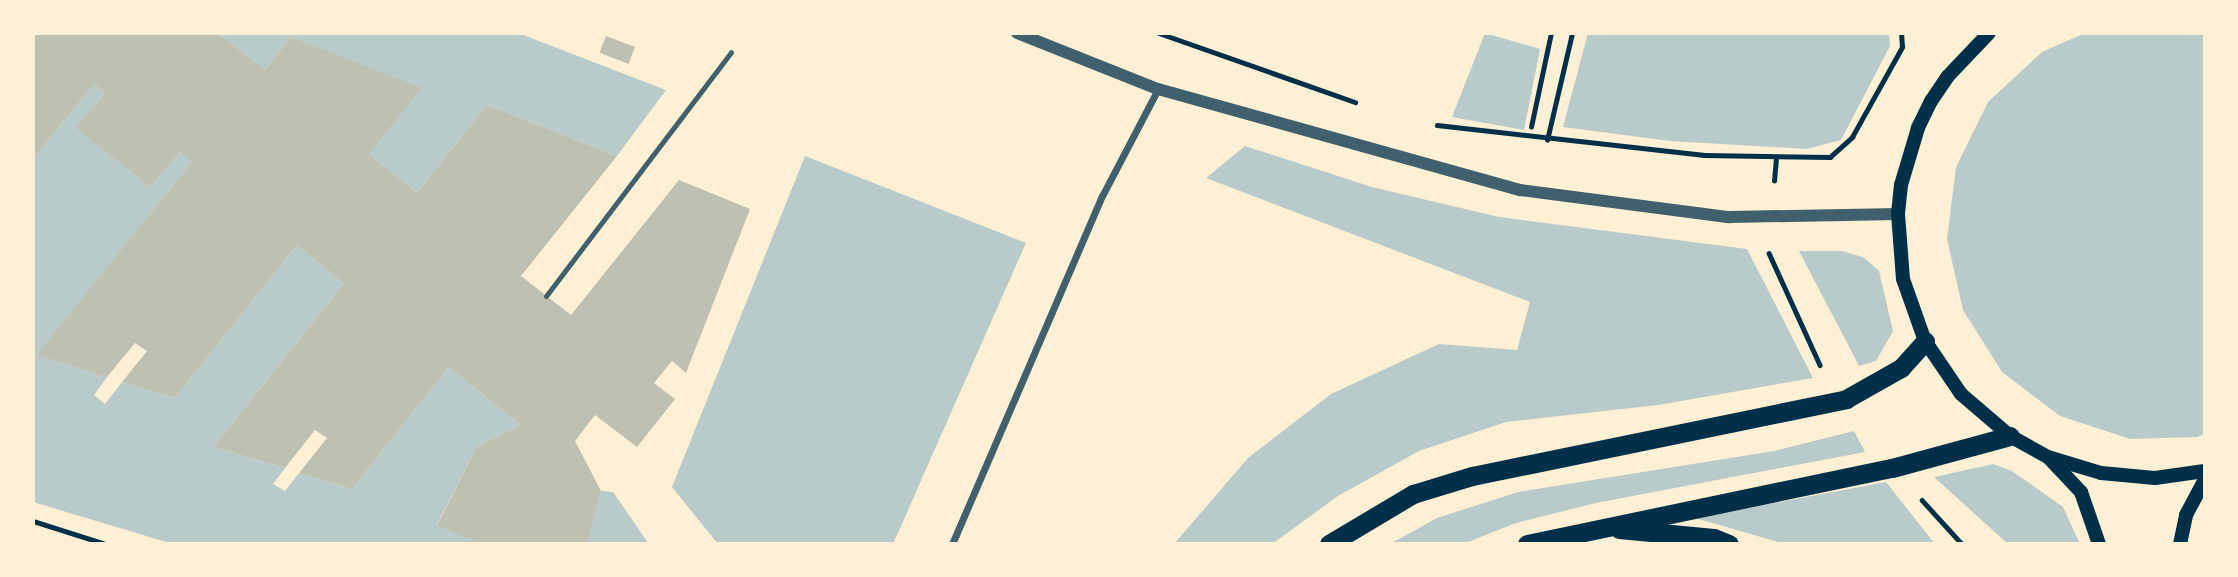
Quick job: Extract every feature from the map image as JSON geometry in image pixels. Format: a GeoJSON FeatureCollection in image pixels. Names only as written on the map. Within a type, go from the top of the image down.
{"type":"FeatureCollection","features":[{"type":"Feature","properties":{"kind":"highway"},"geometry":{"type":"LineString","coordinates":[[1329,544],[1413,494],[1472,475],[1846,399],[1902,368],[1925,341]]}},
{"type":"Feature","properties":{"kind":"highway"},"geometry":{"type":"LineString","coordinates":[[1527,544],[1586,528],[1892,468],[2010,436]]}},
{"type":"Feature","properties":{"kind":"highway"},"geometry":{"type":"LineString","coordinates":[[1586,528],[1654,530],[1729,544]]}},
{"type":"Feature","properties":{"kind":"main road"},"geometry":{"type":"LineString","coordinates":[[1989,33],[1948,76],[1918,128],[1898,214],[1903,279],[1925,341],[1961,394],[2010,436],[2048,457],[2101,473],[2155,478],[2205,471]]}},
{"type":"Feature","properties":{"kind":"main road"},"geometry":{"type":"LineString","coordinates":[[2048,457],[2081,492],[2099,544]]}},
{"type":"Feature","properties":{"kind":"main road"},"geometry":{"type":"LineString","coordinates":[[2180,544],[2186,515],[2205,480]]}},
{"type":"Feature","properties":{"kind":"street"},"geometry":{"type":"LineString","coordinates":[[1017,33],[1158,89],[1520,190],[1729,217],[1898,214]]}},
{"type":"Feature","properties":{"kind":"street"},"geometry":{"type":"LineString","coordinates":[[952,544],[1102,197],[1158,89]]}},
{"type":"Feature","properties":{"kind":"lane"},"geometry":{"type":"LineString","coordinates":[[546,296],[731,52]]}},
{"type":"Feature","properties":{"kind":"path"},"geometry":{"type":"LineString","coordinates":[[1159,33],[1237,64],[1368,106]]}},
{"type":"Feature","properties":{"kind":"path"},"geometry":{"type":"LineString","coordinates":[[1531,127],[1551,33]]}},
{"type":"Feature","properties":{"kind":"path"},"geometry":{"type":"LineString","coordinates":[[1546,140],[1572,33]]}},
{"type":"Feature","properties":{"kind":"path"},"geometry":{"type":"LineString","coordinates":[[1434,125],[1546,140],[1776,157],[1830,157],[1852,137],[1902,47],[1901,33]]}},
{"type":"Feature","properties":{"kind":"path"},"geometry":{"type":"LineString","coordinates":[[1774,183],[1776,157]]}},
{"type":"Feature","properties":{"kind":"path"},"geometry":{"type":"LineString","coordinates":[[1769,256],[1825,375]]}},
{"type":"Feature","properties":{"kind":"path"},"geometry":{"type":"LineString","coordinates":[[1919,496],[1962,544]]}},
{"type":"Feature","properties":{"kind":"path"},"geometry":{"type":"LineString","coordinates":[[33,521],[106,544]]}},
{"type":"Feature","properties":{"kind":"shaded area"},"geometry":{"type":"Polygon","coordinates":[[[218,33],[518,33],[666,90],[617,156],[487,105],[417,193],[369,154],[421,89],[291,37],[265,70],[218,33]]]}},
{"type":"Feature","properties":{"kind":"shaded area"},"geometry":{"type":"Polygon","coordinates":[[[1485,33],[1540,49],[1524,130],[1452,117],[1485,33]]]}},
{"type":"Feature","properties":{"kind":"shaded area"},"geometry":{"type":"Polygon","coordinates":[[[1588,33],[1889,33],[1890,46],[1841,140],[1807,149],[1670,141],[1563,127],[1588,33]]]}},
{"type":"Feature","properties":{"kind":"shaded area"},"geometry":{"type":"Polygon","coordinates":[[[2085,33],[2205,33],[2205,434],[2197,437],[2130,439],[2060,416],[2002,372],[1963,310],[1947,239],[1956,167],[1988,102],[2042,52],[2085,33]]]}},
{"type":"Feature","properties":{"kind":"shaded area"},"geometry":{"type":"Polygon","coordinates":[[[94,84],[105,93],[77,128],[150,187],[180,152],[192,162],[38,355],[107,377],[94,395],[105,404],[122,382],[175,398],[297,245],[344,283],[214,447],[285,468],[273,484],[285,491],[299,473],[352,489],[449,367],[521,425],[477,446],[437,524],[481,544],[173,544],[33,502],[33,159],[94,84]]]}},
{"type":"Feature","properties":{"kind":"shaded area"},"geometry":{"type":"Polygon","coordinates":[[[1245,146],[1372,187],[1499,217],[1747,249],[1813,378],[1658,405],[1506,422],[1419,451],[1338,496],[1272,544],[1174,544],[1248,458],[1331,394],[1439,344],[1517,350],[1530,302],[1206,178],[1245,146]]]}},
{"type":"Feature","properties":{"kind":"shaded area"},"geometry":{"type":"Polygon","coordinates":[[[805,156],[1026,243],[893,544],[718,544],[672,487],[805,156]]]}},
{"type":"Feature","properties":{"kind":"shaded area"},"geometry":{"type":"Polygon","coordinates":[[[1799,251],[1842,251],[1863,257],[1879,271],[1893,331],[1876,361],[1859,366],[1799,251]]]}},
{"type":"Feature","properties":{"kind":"shaded area"},"geometry":{"type":"Polygon","coordinates":[[[1854,431],[1865,452],[1596,503],[1516,523],[1463,544],[1390,544],[1437,518],[1518,492],[1774,451],[1854,431]]]}},
{"type":"Feature","properties":{"kind":"shaded area"},"geometry":{"type":"Polygon","coordinates":[[[1993,464],[2012,471],[2063,507],[2080,544],[2008,544],[1934,477],[1993,464]]]}},
{"type":"Feature","properties":{"kind":"shaded area"},"geometry":{"type":"Polygon","coordinates":[[[1886,482],[1935,544],[1785,544],[1695,518],[1886,482]]]}},
{"type":"Feature","properties":{"kind":"shaded area"},"geometry":{"type":"Polygon","coordinates":[[[601,491],[613,492],[649,544],[587,544],[601,491]]]}},
{"type":"Feature","properties":{"kind":"building"},"geometry":{"type":"Polygon","coordinates":[[[33,33],[218,33],[265,70],[291,37],[422,88],[369,154],[417,193],[487,105],[617,156],[521,276],[571,315],[679,180],[750,209],[686,373],[672,361],[654,383],[675,399],[637,447],[595,415],[575,441],[601,491],[587,544],[481,544],[437,525],[477,446],[521,425],[449,367],[352,489],[299,473],[327,438],[315,430],[285,468],[214,447],[344,283],[297,245],[175,398],[122,382],[147,351],[135,343],[107,377],[37,355],[192,162],[180,152],[150,187],[76,128],[105,93],[94,84],[33,159],[33,33]]]}},
{"type":"Feature","properties":{"kind":"building"},"geometry":{"type":"Polygon","coordinates":[[[606,36],[635,47],[628,64],[600,53],[606,36]]]}}]}
